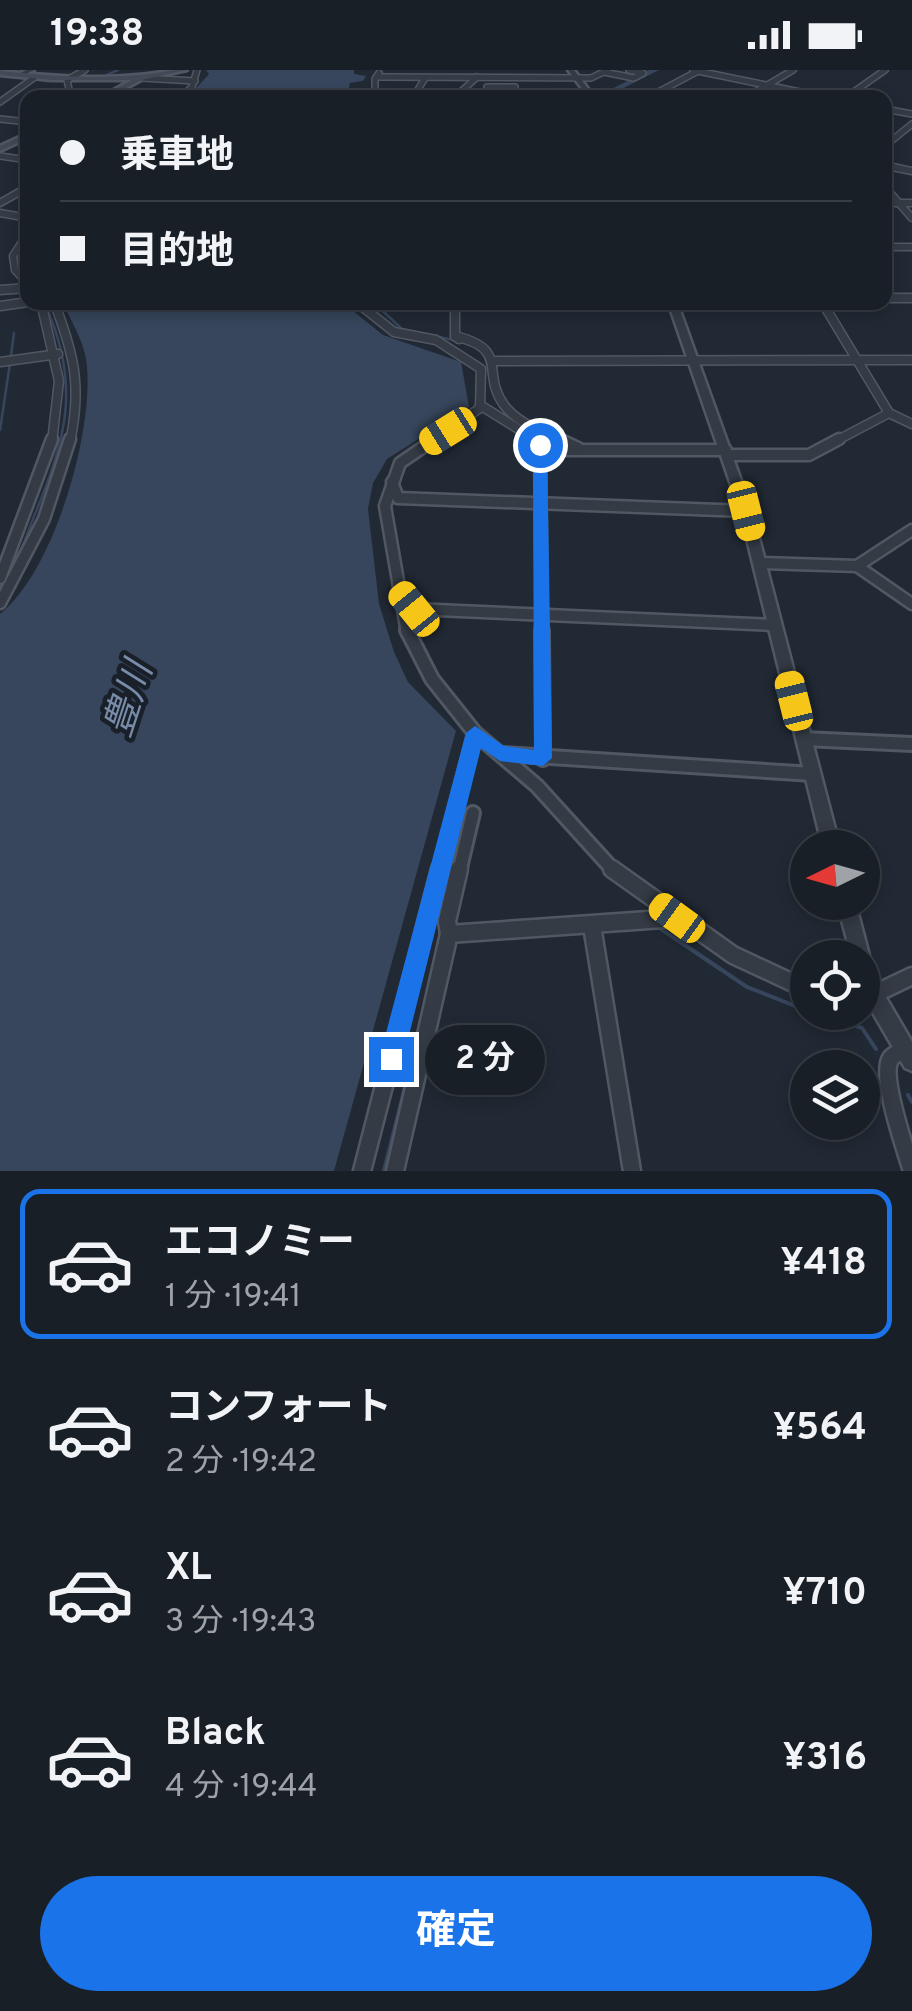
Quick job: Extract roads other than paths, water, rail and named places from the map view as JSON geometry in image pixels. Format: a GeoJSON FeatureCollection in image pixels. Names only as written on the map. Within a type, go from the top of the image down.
{"type":"FeatureCollection","features":[{"type":"Feature","properties":{"kind":"main road"},"geometry":{"type":"LineString","coordinates":[[0,72],[70,78],[142,78],[184,70]]}},
{"type":"Feature","properties":{"kind":"main road"},"geometry":{"type":"LineString","coordinates":[[118,90],[142,78]]}},
{"type":"Feature","properties":{"kind":"street"},"geometry":{"type":"LineString","coordinates":[[70,90],[70,78],[85,70]]}},
{"type":"Feature","properties":{"kind":"street"},"geometry":{"type":"LineString","coordinates":[[187,90],[197,70]]}},
{"type":"Feature","properties":{"kind":"street"},"geometry":{"type":"LineString","coordinates":[[375,90],[376,77],[382,70]]}},
{"type":"Feature","properties":{"kind":"street"},"geometry":{"type":"LineString","coordinates":[[400,79],[408,70]]}},
{"type":"Feature","properties":{"kind":"street"},"geometry":{"type":"LineString","coordinates":[[463,90],[484,70]]}},
{"type":"Feature","properties":{"kind":"street"},"geometry":{"type":"LineString","coordinates":[[571,70],[586,90]]}},
{"type":"Feature","properties":{"kind":"street"},"geometry":{"type":"LineString","coordinates":[[376,77],[591,78],[606,71],[634,78],[644,73],[630,70]]}},
{"type":"Feature","properties":{"kind":"street"},"geometry":{"type":"LineString","coordinates":[[661,90],[697,70],[791,90]]}},
{"type":"Feature","properties":{"kind":"street"},"geometry":{"type":"LineString","coordinates":[[759,90],[793,70]]}},
{"type":"Feature","properties":{"kind":"street"},"geometry":{"type":"LineString","coordinates":[[856,90],[885,70]]}},
{"type":"Feature","properties":{"kind":"street"},"geometry":{"type":"LineString","coordinates":[[0,102],[33,73]]}},
{"type":"Feature","properties":{"kind":"street"},"geometry":{"type":"LineString","coordinates":[[142,78],[194,81]]}},
{"type":"Feature","properties":{"kind":"street"},"geometry":{"type":"LineString","coordinates":[[417,90],[424,78]]}},
{"type":"Feature","properties":{"kind":"street"},"geometry":{"type":"LineString","coordinates":[[513,78],[515,90]]}},
{"type":"Feature","properties":{"kind":"street"},"geometry":{"type":"LineString","coordinates":[[488,89],[497,90]]}},
{"type":"Feature","properties":{"kind":"street"},"geometry":{"type":"LineString","coordinates":[[892,140],[912,124]]}},
{"type":"Feature","properties":{"kind":"street"},"geometry":{"type":"LineString","coordinates":[[892,196],[912,218]]}},
{"type":"Feature","properties":{"kind":"street"},"geometry":{"type":"LineString","coordinates":[[892,204],[912,204]]}},
{"type":"Feature","properties":{"kind":"street"},"geometry":{"type":"LineString","coordinates":[[20,239],[11,247],[20,276]]}},
{"type":"Feature","properties":{"kind":"street"},"geometry":{"type":"LineString","coordinates":[[0,578],[52,450],[62,394],[58,354],[44,310]]}},
{"type":"Feature","properties":{"kind":"street"},"geometry":{"type":"LineString","coordinates":[[0,602],[22,570],[68,448],[76,366],[57,310]]}},
{"type":"Feature","properties":{"kind":"street"},"geometry":{"type":"LineString","coordinates":[[366,310],[394,332],[436,340],[480,366]]}},
{"type":"Feature","properties":{"kind":"street"},"geometry":{"type":"LineString","coordinates":[[454,310],[456,340],[480,366],[480,405],[464,420],[410,454],[391,480],[385,506],[407,632],[420,660],[475,733],[537,786],[602,861],[734,956],[790,982]]}},
{"type":"Feature","properties":{"kind":"street"},"geometry":{"type":"LineString","coordinates":[[675,310],[746,511],[827,830]]}},
{"type":"Feature","properties":{"kind":"street"},"geometry":{"type":"LineString","coordinates":[[827,310],[889,413],[912,424]]}},
{"type":"Feature","properties":{"kind":"street"},"geometry":{"type":"LineString","coordinates":[[456,340],[483,342],[496,360],[494,386],[513,414],[582,450]]}},
{"type":"Feature","properties":{"kind":"street"},"geometry":{"type":"LineString","coordinates":[[0,362],[58,354]]}},
{"type":"Feature","properties":{"kind":"street"},"geometry":{"type":"LineString","coordinates":[[496,360],[912,360]]}},
{"type":"Feature","properties":{"kind":"street"},"geometry":{"type":"LineString","coordinates":[[480,405],[552,450],[810,455],[889,413]]}},
{"type":"Feature","properties":{"kind":"street"},"geometry":{"type":"LineString","coordinates":[[540,445],[543,758]]}},
{"type":"Feature","properties":{"kind":"street"},"geometry":{"type":"LineString","coordinates":[[391,480],[398,498],[746,511]]}},
{"type":"Feature","properties":{"kind":"street"},"geometry":{"type":"LineString","coordinates":[[857,566],[912,530]]}},
{"type":"Feature","properties":{"kind":"street"},"geometry":{"type":"LineString","coordinates":[[759,562],[857,566],[912,604]]}},
{"type":"Feature","properties":{"kind":"street"},"geometry":{"type":"LineString","coordinates":[[398,590],[414,609],[775,625]]}},
{"type":"Feature","properties":{"kind":"street"},"geometry":{"type":"LineString","coordinates":[[362,1171],[475,733]]}},
{"type":"Feature","properties":{"kind":"street"},"geometry":{"type":"LineString","coordinates":[[804,739],[912,744]]}},
{"type":"Feature","properties":{"kind":"street"},"geometry":{"type":"LineString","coordinates":[[500,754],[812,774]]}},
{"type":"Feature","properties":{"kind":"street"},"geometry":{"type":"LineString","coordinates":[[394,1171],[473,813]]}},
{"type":"Feature","properties":{"kind":"street"},"geometry":{"type":"LineString","coordinates":[[448,927],[592,926],[677,918]]}},
{"type":"Feature","properties":{"kind":"street"},"geometry":{"type":"LineString","coordinates":[[592,926],[632,1171]]}},
{"type":"Feature","properties":{"kind":"street"},"geometry":{"type":"LineString","coordinates":[[880,991],[912,976]]}},
{"type":"Feature","properties":{"kind":"street"},"geometry":{"type":"LineString","coordinates":[[880,1014],[908,1055],[891,1058],[888,1076],[912,1171]]}},
{"type":"Feature","properties":{"kind":"water"},"geometry":{"type":"Polygon","coordinates":[[[206,70],[354,70],[354,74],[366,76],[363,81],[350,83],[348,90],[194,90],[209,74],[206,70]]]}},
{"type":"Feature","properties":{"kind":"water","name":"豊川"},"geometry":{"type":"Polygon","coordinates":[[[66,310],[353,310],[383,335],[461,362],[469,407],[387,459],[373,483],[368,509],[379,604],[394,652],[408,682],[456,731],[334,1171],[0,1171],[0,614],[37,567],[66,499],[84,428],[87,395],[86,359],[66,310]]]}},
{"type":"Feature","properties":{"kind":"waterway"},"geometry":{"type":"LineString","coordinates":[[107,75],[118,70]]}},
{"type":"Feature","properties":{"kind":"waterway"},"geometry":{"type":"LineString","coordinates":[[614,90],[655,70]]}},
{"type":"Feature","properties":{"kind":"waterway"},"geometry":{"type":"LineString","coordinates":[[0,588],[19,555],[61,437],[66,387],[63,361],[47,310]]}},
{"type":"Feature","properties":{"kind":"waterway"},"geometry":{"type":"LineString","coordinates":[[382,310],[402,329],[467,343]]}},
{"type":"Feature","properties":{"kind":"waterway"},"geometry":{"type":"LineString","coordinates":[[11,356],[14,333]]}},
{"type":"Feature","properties":{"kind":"waterway"},"geometry":{"type":"LineString","coordinates":[[0,430],[10,363]]}},
{"type":"Feature","properties":{"kind":"waterway"},"geometry":{"type":"LineString","coordinates":[[870,374],[892,410]]}},
{"type":"Feature","properties":{"kind":"waterway"},"geometry":{"type":"LineString","coordinates":[[489,923],[640,913]]}},
{"type":"Feature","properties":{"kind":"waterway"},"geometry":{"type":"LineString","coordinates":[[658,927],[747,987],[790,1004]]}},
{"type":"Feature","properties":{"kind":"waterway"},"geometry":{"type":"LineString","coordinates":[[384,1171],[420,1027]]}},
{"type":"Feature","properties":{"kind":"waterway"},"geometry":{"type":"LineString","coordinates":[[863,1030],[876,1049]]}},
{"type":"Feature","properties":{"kind":"waterway"},"geometry":{"type":"LineString","coordinates":[[908,1095],[912,1102]]}}]}
